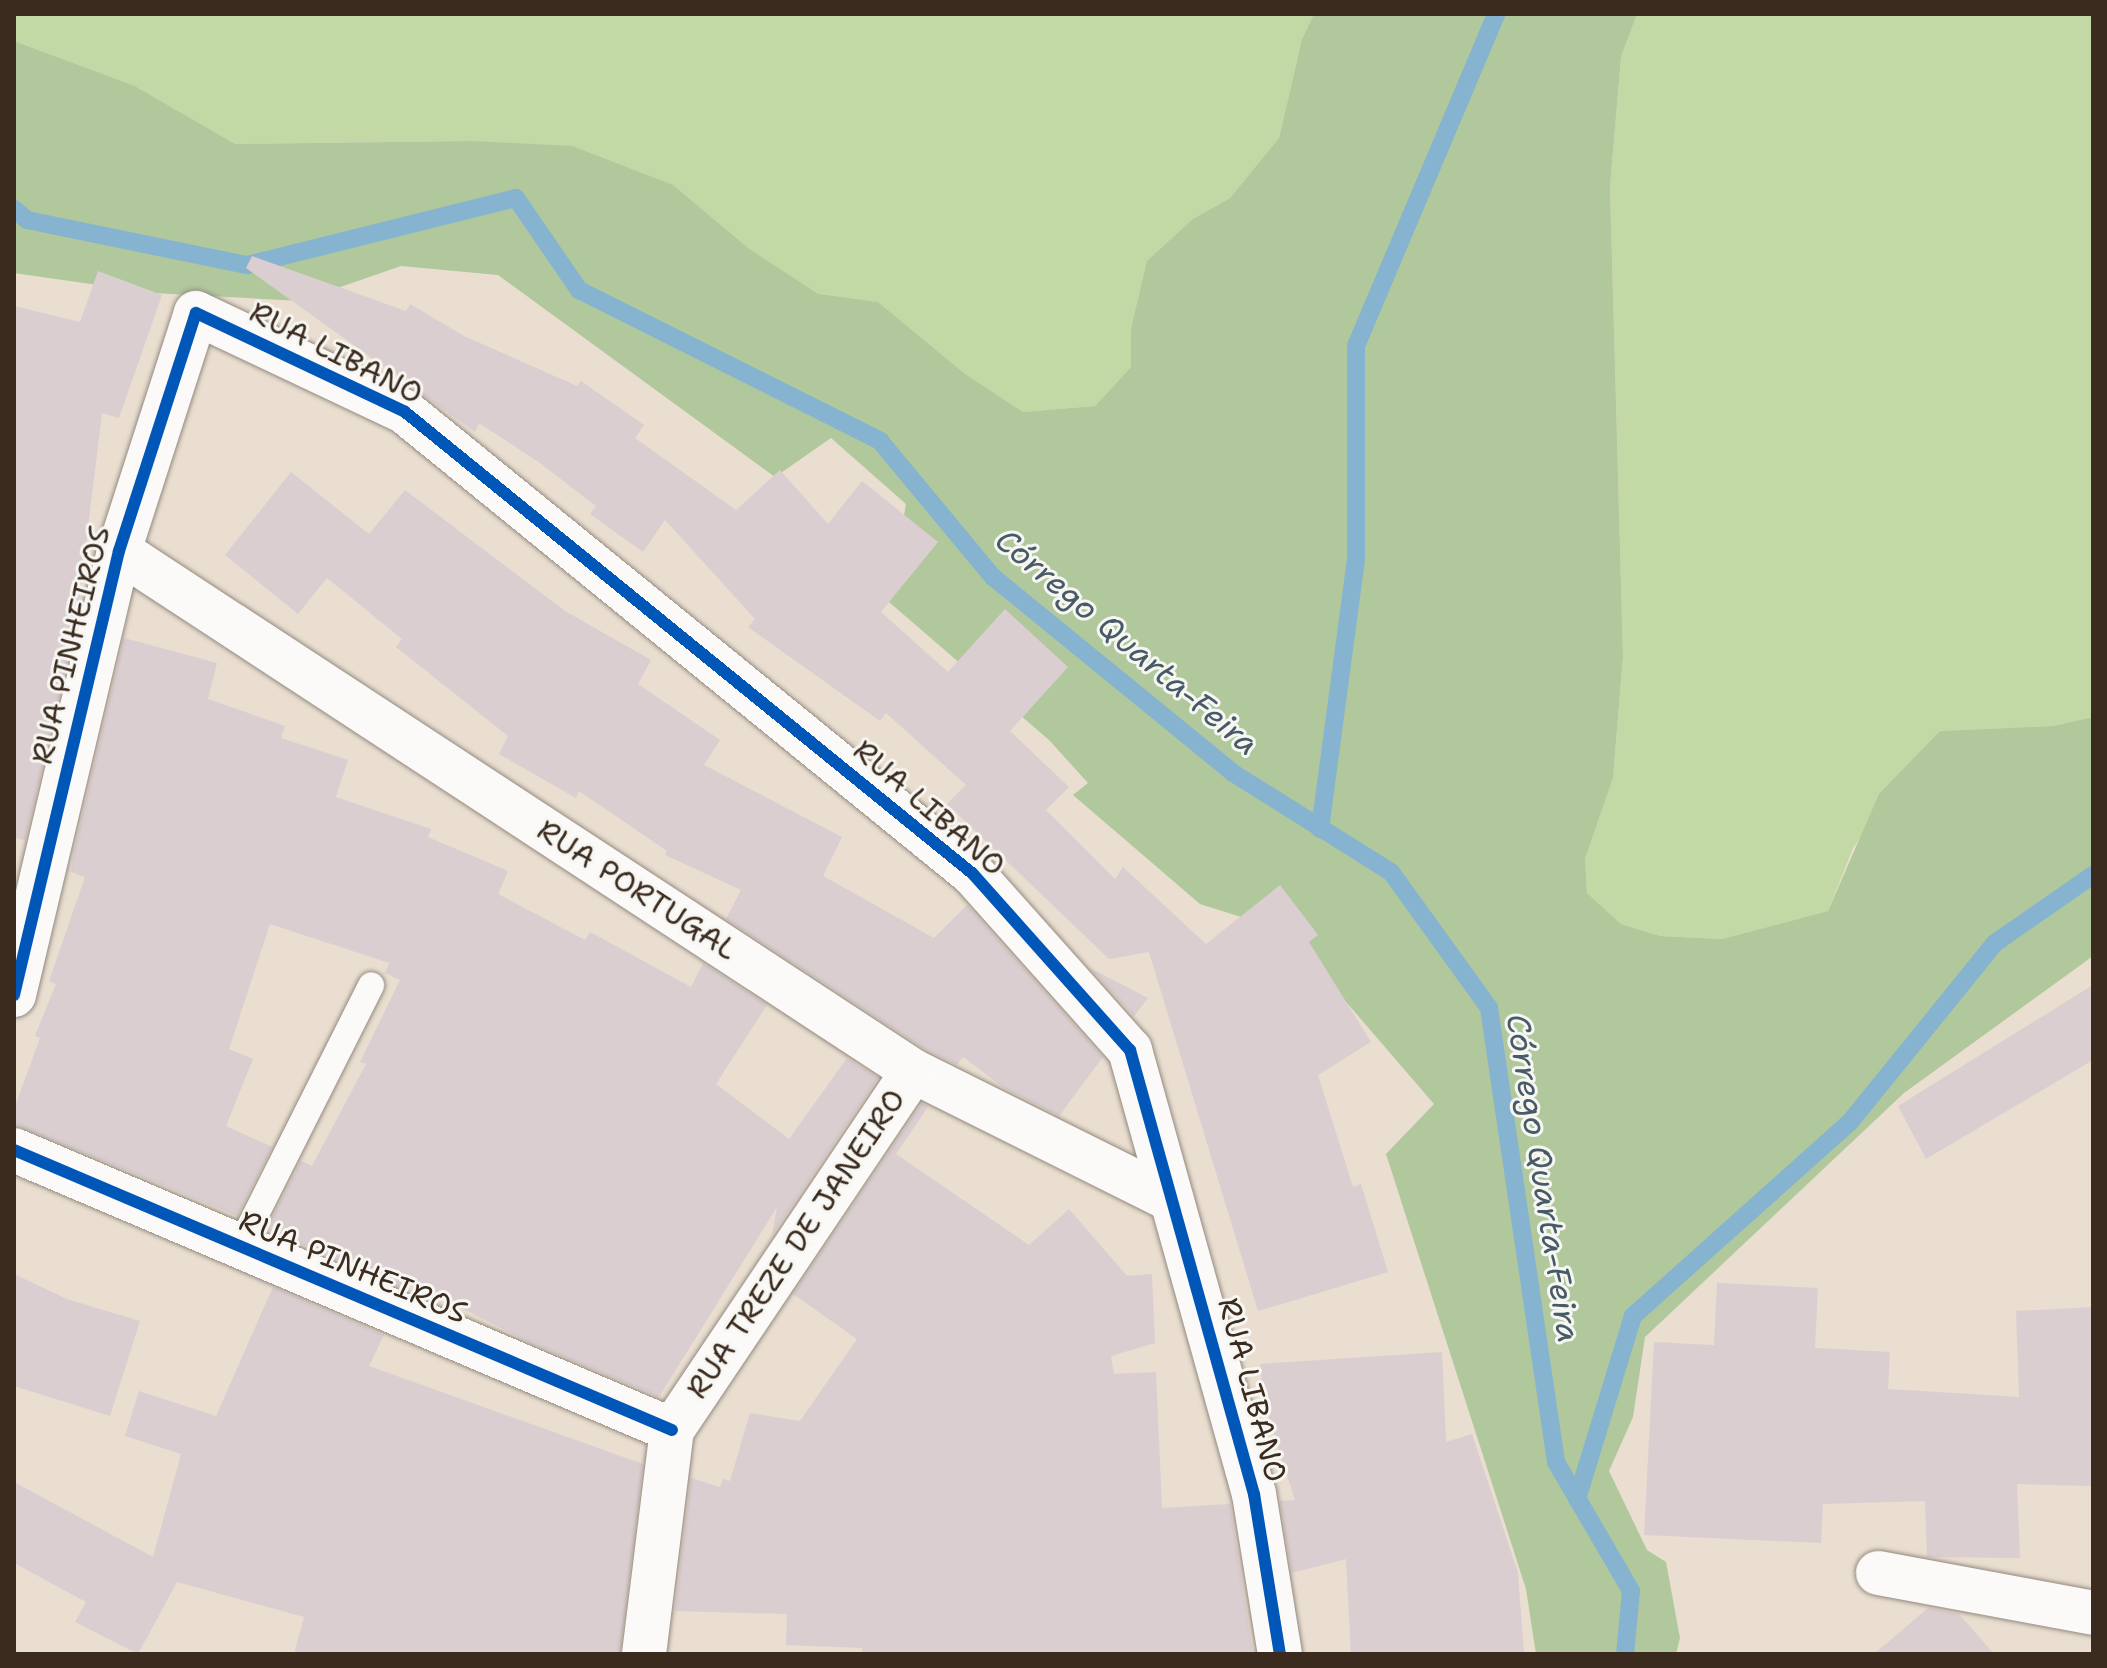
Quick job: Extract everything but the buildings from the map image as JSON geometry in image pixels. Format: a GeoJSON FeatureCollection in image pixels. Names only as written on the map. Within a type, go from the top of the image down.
{"type":"FeatureCollection","features":[{"type":"Feature","properties":{"kind":"street","name":"RUA PINHEIROS"},"geometry":{"type":"LineString","coordinates":[[14,995],[119,551],[196,313]]}},
{"type":"Feature","properties":{"kind":"street","name":"RUA LIBANO"},"geometry":{"type":"LineString","coordinates":[[196,313],[405,412],[973,874],[1130,1050],[1254,1494],[1280,1654]]}},
{"type":"Feature","properties":{"kind":"street","name":"RUA PORTUGAL"},"geometry":{"type":"LineString","coordinates":[[119,551],[913,1071],[1172,1200]]}},
{"type":"Feature","properties":{"kind":"street","name":"RUA TREZE DE JANEIRO"},"geometry":{"type":"LineString","coordinates":[[644,1654],[672,1430],[913,1071]]}},
{"type":"Feature","properties":{"kind":"street","name":"RUA PINHEIROS"},"geometry":{"type":"LineString","coordinates":[[14,1150],[672,1430]]}},
{"type":"Feature","properties":{"kind":"street"},"geometry":{"type":"LineString","coordinates":[[1878,1573],[2093,1613]]}},
{"type":"Feature","properties":{"kind":"lane"},"geometry":{"type":"LineString","coordinates":[[239,1248],[371,985]]}},
{"type":"Feature","properties":{"kind":"green space"},"geometry":{"type":"Polygon","coordinates":[[[14,14],[1314,14],[1302,39],[1279,138],[1230,198],[1193,219],[1131,329],[1131,367],[1095,406],[1023,412],[964,373],[878,302],[818,295],[748,248],[472,141],[235,144],[135,86],[14,41],[14,14]]]}},
{"type":"Feature","properties":{"kind":"green space"},"geometry":{"type":"Polygon","coordinates":[[[1314,14],[1637,14],[1621,57],[1610,187],[1623,656],[1613,778],[1585,859],[1587,893],[1621,924],[1660,936],[1722,939],[1828,911],[1879,794],[1940,731],[2053,726],[2093,717],[2093,956],[1904,1093],[1645,1337],[1633,1417],[1609,1471],[1647,1550],[1666,1562],[1680,1638],[1676,1654],[1536,1654],[1526,1589],[1386,1154],[1434,1104],[1285,931],[1200,904],[1073,795],[1088,783],[1049,740],[889,602],[906,504],[831,438],[775,477],[498,275],[401,266],[300,301],[154,293],[14,273],[14,41],[135,86],[235,144],[472,141],[572,146],[673,185],[748,248],[818,294],[878,302],[964,373],[1023,412],[1095,406],[1131,367],[1131,329],[1147,261],[1193,219],[1230,198],[1279,138],[1302,39],[1314,14]]]}},
{"type":"Feature","properties":{"kind":"green space"},"geometry":{"type":"Polygon","coordinates":[[[1637,14],[2093,14],[2093,717],[2053,726],[1940,731],[1853,848],[1828,911],[1722,939],[1660,936],[1621,924],[1587,893],[1585,859],[1613,778],[1623,656],[1610,187],[1621,57],[1637,14]]]}},
{"type":"Feature","properties":{"kind":"waterway"},"geometry":{"type":"LineString","coordinates":[[1320,829],[1356,558],[1356,346],[1496,14]]}},
{"type":"Feature","properties":{"kind":"waterway","name":"Córrego Quarta-Feira"},"geometry":{"type":"LineString","coordinates":[[14,209],[27,220],[247,265],[516,198],[579,290],[880,441],[993,577],[1233,773],[1391,872],[1489,1008],[1556,1462],[1631,1591],[1625,1654]]}},
{"type":"Feature","properties":{"kind":"waterway"},"geometry":{"type":"LineString","coordinates":[[1577,1499],[1633,1316],[1850,1122],[1995,943],[2093,875]]}},
{"type":"Feature","properties":{"kind":"cycle path"},"geometry":{"type":"LineString","coordinates":[[14,995],[119,551],[196,313],[405,412],[973,874],[1130,1050],[1254,1494],[1280,1654]]}},
{"type":"Feature","properties":{"kind":"cycle path"},"geometry":{"type":"LineString","coordinates":[[14,1150],[672,1430]]}}]}
